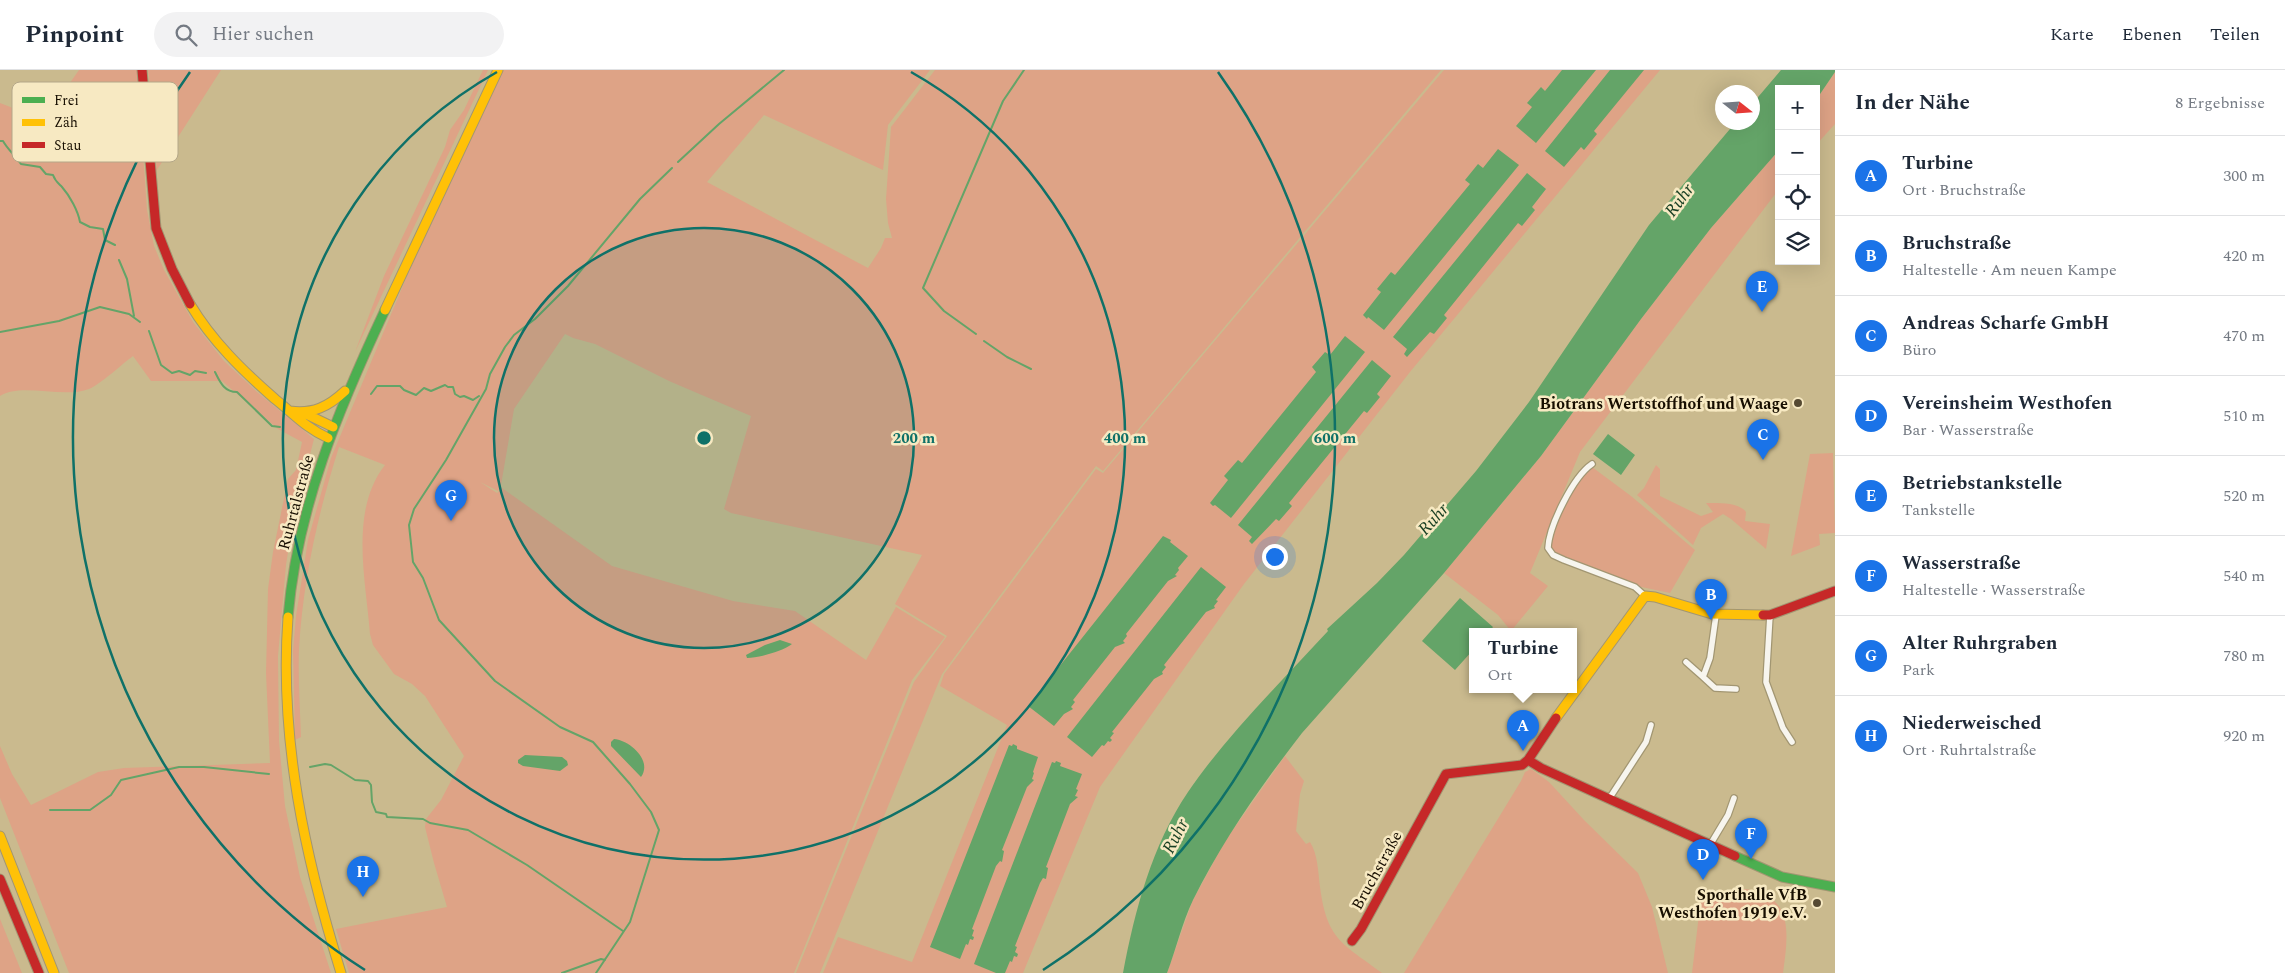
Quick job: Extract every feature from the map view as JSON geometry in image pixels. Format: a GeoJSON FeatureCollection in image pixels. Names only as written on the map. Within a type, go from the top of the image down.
{"type":"FeatureCollection","features":[{"type":"Feature","properties":{"kind":"main road","name":"Ruhrtalstraße"},"geometry":{"type":"LineString","coordinates":[[341,973],[320,906],[303,838],[290,754],[287,716],[287,636],[294,568],[313,485],[328,438],[347,389],[498,70]]}},
{"type":"Feature","properties":{"kind":"main road"},"geometry":{"type":"LineString","coordinates":[[149,162],[153,212],[162,247],[169,265],[193,310],[216,340],[247,374],[309,429],[328,438]]}},
{"type":"Feature","properties":{"kind":"main road"},"geometry":{"type":"LineString","coordinates":[[290,411],[312,412],[330,405],[347,389]]}},
{"type":"Feature","properties":{"kind":"main road"},"geometry":{"type":"LineString","coordinates":[[304,413],[333,427]]}},
{"type":"Feature","properties":{"kind":"main road"},"geometry":{"type":"LineString","coordinates":[[1577,688],[1636,604],[1645,596],[1655,597],[1716,615],[1770,615],[1835,592]]}},
{"type":"Feature","properties":{"kind":"main road"},"geometry":{"type":"LineString","coordinates":[[1573,693],[1528,760],[1608,799],[1790,879],[1835,887]]}},
{"type":"Feature","properties":{"kind":"main road","name":"Bruchstraße"},"geometry":{"type":"LineString","coordinates":[[1352,941],[1361,929],[1446,774],[1522,765],[1528,760]]}},
{"type":"Feature","properties":{"kind":"main road"},"geometry":{"type":"LineString","coordinates":[[0,836],[54,973]]}},
{"type":"Feature","properties":{"kind":"main road"},"geometry":{"type":"LineString","coordinates":[[0,879],[39,973]]}},
{"type":"Feature","properties":{"kind":"street"},"geometry":{"type":"LineString","coordinates":[[1592,464],[1578,477],[1568,495],[1552,531],[1548,548],[1550,552],[1559,558],[1635,587],[1645,596]]}},
{"type":"Feature","properties":{"kind":"street"},"geometry":{"type":"LineString","coordinates":[[1703,677],[1710,658],[1716,615]]}},
{"type":"Feature","properties":{"kind":"street"},"geometry":{"type":"LineString","coordinates":[[1770,615],[1766,682],[1783,728],[1792,742]]}},
{"type":"Feature","properties":{"kind":"street"},"geometry":{"type":"LineString","coordinates":[[1686,662],[1715,688],[1736,689]]}},
{"type":"Feature","properties":{"kind":"street"},"geometry":{"type":"LineString","coordinates":[[1608,799],[1646,742],[1651,726]]}},
{"type":"Feature","properties":{"kind":"street"},"geometry":{"type":"LineString","coordinates":[[1710,845],[1728,814],[1734,798]]}},
{"type":"Feature","properties":{"kind":"shaded area"},"geometry":{"type":"Polygon","coordinates":[[[79,70],[137,70],[138,82],[71,82],[79,70]]]}},
{"type":"Feature","properties":{"kind":"shaded area"},"geometry":{"type":"Polygon","coordinates":[[[148,70],[221,70],[178,137],[178,82],[149,82],[148,70]]]}},
{"type":"Feature","properties":{"kind":"shaded area"},"geometry":{"type":"Polygon","coordinates":[[[483,70],[488,70],[355,352],[384,276],[445,147],[450,130],[464,110],[483,70]]]}},
{"type":"Feature","properties":{"kind":"shaded area"},"geometry":{"type":"Polygon","coordinates":[[[503,70],[930,70],[888,125],[883,170],[764,115],[707,182],[868,268],[885,238],[892,238],[888,223],[886,199],[891,127],[935,70],[1441,70],[1103,471],[1096,466],[942,674],[820,973],[796,973],[914,682],[947,636],[895,604],[922,555],[731,513],[724,509],[751,416],[669,381],[595,344],[565,334],[514,409],[501,485],[498,491],[480,482],[497,493],[502,488],[612,566],[733,601],[795,611],[866,660],[896,607],[945,637],[912,680],[794,973],[349,973],[336,929],[447,907],[425,827],[426,819],[441,800],[464,756],[425,696],[412,684],[394,674],[373,645],[370,634],[363,569],[363,524],[367,503],[374,483],[385,465],[339,447],[318,522],[304,598],[299,649],[301,737],[295,740],[293,651],[296,616],[308,540],[331,458],[407,276],[503,70]]]}},
{"type":"Feature","properties":{"kind":"shaded area"},"geometry":{"type":"Polygon","coordinates":[[[1444,70],[1660,70],[1410,372],[1244,584],[1100,787],[1023,973],[823,973],[838,937],[912,962],[1007,725],[940,686],[944,674],[1096,469],[1103,473],[1444,70]]]}},
{"type":"Feature","properties":{"kind":"shaded area"},"geometry":{"type":"Polygon","coordinates":[[[1835,72],[1835,124],[1820,141],[1820,130],[1820,94],[1835,72]]]}},
{"type":"Feature","properties":{"kind":"shaded area"},"geometry":{"type":"Polygon","coordinates":[[[0,103],[12,108],[12,162],[144,162],[147,210],[154,246],[164,270],[193,322],[224,361],[257,392],[314,439],[293,520],[286,565],[278,656],[279,741],[285,806],[300,877],[331,973],[69,973],[0,798],[0,746],[12,774],[31,805],[98,772],[124,768],[270,763],[266,673],[268,589],[273,552],[288,479],[296,470],[302,442],[278,429],[222,381],[151,381],[133,356],[89,389],[79,392],[19,390],[0,396],[0,103]]]}},
{"type":"Feature","properties":{"kind":"shaded area"},"geometry":{"type":"Polygon","coordinates":[[[1775,155],[1775,194],[1580,452],[1530,573],[1548,586],[1513,628],[1509,628],[1498,615],[1444,573],[1541,456],[1641,319],[1711,228],[1775,155]]]}},
{"type":"Feature","properties":{"kind":"shaded area"},"geometry":{"type":"Polygon","coordinates":[[[154,162],[162,162],[155,173],[154,162]]]}},
{"type":"Feature","properties":{"kind":"shaded area"},"geometry":{"type":"Polygon","coordinates":[[[1833,453],[1835,533],[1819,534],[1820,545],[1791,556],[1810,454],[1833,453]]]}},
{"type":"Feature","properties":{"kind":"shaded area"},"geometry":{"type":"Polygon","coordinates":[[[1656,465],[1660,469],[1660,496],[1701,516],[1713,512],[1706,503],[1738,506],[1746,512],[1745,521],[1770,524],[1766,549],[1723,514],[1701,528],[1693,545],[1637,495],[1644,488],[1656,465]]]}},
{"type":"Feature","properties":{"kind":"shaded area"},"geometry":{"type":"Polygon","coordinates":[[[1592,467],[1631,496],[1695,550],[1670,593],[1637,586],[1555,553],[1550,546],[1556,526],[1572,492],[1585,473],[1592,467]]]}},
{"type":"Feature","properties":{"kind":"shaded area"},"geometry":{"type":"Polygon","coordinates":[[[1285,756],[1304,781],[1300,794],[1296,831],[1306,844],[1310,842],[1315,852],[1327,919],[1332,930],[1347,947],[1382,973],[1167,973],[1192,902],[1225,841],[1285,756]]]}},
{"type":"Feature","properties":{"kind":"shaded area"},"geometry":{"type":"Polygon","coordinates":[[[1531,769],[1549,782],[1584,820],[1638,873],[1652,907],[1668,973],[1404,973],[1525,772],[1531,769]]]}},
{"type":"Feature","properties":{"kind":"shaded area"},"geometry":{"type":"Polygon","coordinates":[[[1745,889],[1761,893],[1773,899],[1785,919],[1786,945],[1783,973],[1692,973],[1701,898],[1716,900],[1726,893],[1745,889]]]}},
{"type":"Feature","properties":{"kind":"shaded area"},"geometry":{"type":"Polygon","coordinates":[[[0,919],[22,973],[0,973],[0,919]]]}},
{"type":"Feature","properties":{"kind":"water"},"geometry":{"type":"Polygon","coordinates":[[[1562,70],[1596,70],[1536,143],[1516,126],[1532,107],[1527,103],[1541,87],[1545,91],[1562,70]]]}},
{"type":"Feature","properties":{"kind":"water"},"geometry":{"type":"Polygon","coordinates":[[[1610,70],[1644,70],[1594,131],[1597,134],[1584,150],[1581,147],[1564,167],[1545,151],[1610,70]]]}},
{"type":"Feature","properties":{"kind":"water","name":"Ruhr"},"geometry":{"type":"Polygon","coordinates":[[[1781,70],[1835,70],[1820,94],[1820,85],[1775,85],[1775,155],[1711,228],[1641,319],[1541,456],[1444,573],[1302,733],[1257,793],[1217,856],[1193,900],[1167,973],[1123,973],[1139,902],[1155,856],[1175,812],[1203,771],[1255,709],[1328,631],[1327,629],[1404,555],[1476,471],[1529,402],[1649,225],[1729,130],[1760,130],[1760,95],[1781,70]]]}},
{"type":"Feature","properties":{"kind":"water"},"geometry":{"type":"Polygon","coordinates":[[[1498,149],[1519,165],[1384,330],[1368,317],[1367,319],[1363,315],[1381,292],[1377,289],[1391,272],[1395,275],[1470,184],[1465,180],[1478,164],[1483,168],[1498,149]]]}},
{"type":"Feature","properties":{"kind":"water"},"geometry":{"type":"Polygon","coordinates":[[[1527,173],[1546,189],[1532,207],[1535,210],[1522,226],[1518,223],[1444,315],[1447,318],[1434,334],[1430,332],[1407,357],[1404,354],[1407,349],[1393,337],[1527,173]]]}},
{"type":"Feature","properties":{"kind":"water"},"geometry":{"type":"Polygon","coordinates":[[[1345,336],[1365,352],[1231,518],[1215,505],[1213,506],[1210,503],[1228,480],[1224,476],[1238,460],[1242,463],[1316,372],[1312,367],[1325,352],[1330,355],[1345,336]]]}},
{"type":"Feature","properties":{"kind":"water"},"geometry":{"type":"Polygon","coordinates":[[[1372,360],[1391,376],[1377,394],[1380,397],[1367,413],[1364,411],[1289,503],[1292,506],[1279,521],[1276,519],[1252,544],[1249,541],[1252,537],[1238,525],[1372,360]]]}},
{"type":"Feature","properties":{"kind":"water"},"geometry":{"type":"Polygon","coordinates":[[[1608,434],[1635,455],[1621,475],[1593,454],[1608,434]]]}},
{"type":"Feature","properties":{"kind":"water"},"geometry":{"type":"Polygon","coordinates":[[[1163,536],[1171,540],[1170,542],[1188,556],[1178,568],[1179,570],[1175,575],[1177,576],[1168,581],[1126,634],[1127,636],[1123,641],[1125,643],[1115,647],[1073,700],[1075,702],[1071,707],[1073,709],[1064,714],[1054,726],[1028,706],[1163,536]]]}},
{"type":"Feature","properties":{"kind":"water"},"geometry":{"type":"Polygon","coordinates":[[[1201,567],[1226,587],[1216,600],[1218,601],[1214,606],[1215,608],[1206,612],[1164,665],[1166,667],[1162,672],[1163,674],[1154,679],[1112,732],[1114,733],[1110,738],[1112,740],[1108,741],[1104,746],[1102,745],[1092,757],[1067,737],[1201,567]]]}},
{"type":"Feature","properties":{"kind":"water"},"geometry":{"type":"Polygon","coordinates":[[[1460,598],[1493,627],[1469,628],[1469,654],[1455,670],[1422,641],[1460,598]]]}},
{"type":"Feature","properties":{"kind":"water"},"geometry":{"type":"Polygon","coordinates":[[[780,640],[792,644],[771,654],[747,658],[746,655],[780,640]]]}},
{"type":"Feature","properties":{"kind":"water"},"geometry":{"type":"Polygon","coordinates":[[[614,739],[626,743],[638,752],[644,764],[644,771],[641,777],[611,746],[611,742],[614,739]]]}},
{"type":"Feature","properties":{"kind":"water"},"geometry":{"type":"Polygon","coordinates":[[[1013,744],[1017,746],[1017,749],[1038,757],[1033,772],[1032,779],[1034,780],[1027,787],[1002,850],[1004,851],[1002,862],[1000,861],[996,866],[972,929],[974,930],[973,940],[970,939],[968,945],[966,944],[960,959],[930,947],[1009,745],[1012,746],[1013,744]]]}},
{"type":"Feature","properties":{"kind":"water"},"geometry":{"type":"Polygon","coordinates":[[[525,755],[562,757],[567,761],[568,765],[560,771],[523,766],[518,763],[518,760],[525,755]]]}},
{"type":"Feature","properties":{"kind":"water"},"geometry":{"type":"Polygon","coordinates":[[[1056,761],[1061,763],[1060,766],[1082,774],[1076,789],[1078,790],[1075,796],[1078,797],[1070,804],[1046,867],[1048,868],[1046,879],[1043,878],[1040,883],[1015,946],[1017,947],[1015,952],[1018,954],[1017,957],[1014,956],[1012,962],[1010,961],[1005,973],[996,973],[974,964],[1052,762],[1055,763],[1056,761]]]}},
{"type":"Feature","properties":{"kind":"waterway"},"geometry":{"type":"LineString","coordinates":[[678,162],[719,124],[784,70]]}},
{"type":"Feature","properties":{"kind":"waterway"},"geometry":{"type":"LineString","coordinates":[[976,334],[944,311],[923,288],[1003,101],[1024,70]]}},
{"type":"Feature","properties":{"kind":"waterway"},"geometry":{"type":"LineString","coordinates":[[0,141],[3,141],[12,153]]}},
{"type":"Feature","properties":{"kind":"waterway"},"geometry":{"type":"LineString","coordinates":[[19,162],[21,164],[40,167],[46,174],[53,175],[71,199],[80,222],[90,227],[103,229],[105,240],[115,245]]}},
{"type":"Feature","properties":{"kind":"waterway"},"geometry":{"type":"LineString","coordinates":[[596,973],[630,922],[659,830],[651,812],[630,784],[593,742],[560,727],[495,681],[439,620],[423,578],[413,562],[409,525],[414,509],[446,460],[486,389],[490,374],[505,347],[514,335],[535,319],[568,286],[640,199],[672,168]]}},
{"type":"Feature","properties":{"kind":"waterway"},"geometry":{"type":"LineString","coordinates":[[119,260],[127,279],[134,316]]}},
{"type":"Feature","properties":{"kind":"waterway"},"geometry":{"type":"LineString","coordinates":[[0,332],[59,321],[100,307],[129,314],[140,322]]}},
{"type":"Feature","properties":{"kind":"waterway"},"geometry":{"type":"LineString","coordinates":[[149,331],[161,365],[172,373],[179,371],[190,375],[195,371],[206,373]]}},
{"type":"Feature","properties":{"kind":"waterway"},"geometry":{"type":"LineString","coordinates":[[984,341],[1007,357],[1031,369]]}},
{"type":"Feature","properties":{"kind":"waterway"},"geometry":{"type":"LineString","coordinates":[[215,372],[226,388],[237,392],[272,426],[280,427]]}},
{"type":"Feature","properties":{"kind":"waterway"},"geometry":{"type":"LineString","coordinates":[[371,394],[377,386],[400,386],[404,390],[416,395],[424,388],[431,391],[445,385],[453,387],[455,394],[460,397],[464,396],[473,400],[479,396]]}},
{"type":"Feature","properties":{"kind":"waterway"},"geometry":{"type":"LineString","coordinates":[[310,767],[325,764],[331,765],[355,780],[368,781],[371,785],[372,802],[376,812],[386,814],[387,817],[423,819],[430,823],[468,830],[527,865],[623,931]]}},
{"type":"Feature","properties":{"kind":"waterway"},"geometry":{"type":"LineString","coordinates":[[50,810],[90,810],[111,795],[121,780],[179,767],[204,767],[269,774]]}},
{"type":"Feature","properties":{"kind":"waterway"},"geometry":{"type":"LineString","coordinates":[[562,973],[601,959],[605,960]]}},
{"type":"Feature","properties":{"kind":"traffic: fast"},"geometry":{"type":"LineString","coordinates":[[288,617],[300,537],[323,459],[336,421],[385,310]]}},
{"type":"Feature","properties":{"kind":"traffic: fast"},"geometry":{"type":"LineString","coordinates":[[1735,856],[1782,877],[1835,887]]}},
{"type":"Feature","properties":{"kind":"traffic: slow"},"geometry":{"type":"LineString","coordinates":[[385,310],[498,70]]}},
{"type":"Feature","properties":{"kind":"traffic: slow"},"geometry":{"type":"LineString","coordinates":[[190,304],[208,331],[251,378],[300,420],[328,438]]}},
{"type":"Feature","properties":{"kind":"traffic: slow"},"geometry":{"type":"LineString","coordinates":[[290,411],[298,412],[320,408],[345,391]]}},
{"type":"Feature","properties":{"kind":"traffic: slow"},"geometry":{"type":"LineString","coordinates":[[306,414],[333,427]]}},
{"type":"Feature","properties":{"kind":"traffic: slow"},"geometry":{"type":"LineString","coordinates":[[1577,689],[1645,596],[1655,597],[1712,614],[1763,615]]}},
{"type":"Feature","properties":{"kind":"traffic: slow"},"geometry":{"type":"LineString","coordinates":[[288,617],[286,663],[291,753],[306,842],[316,886],[341,973]]}},
{"type":"Feature","properties":{"kind":"traffic: slow"},"geometry":{"type":"LineString","coordinates":[[1556,718],[1574,693]]}},
{"type":"Feature","properties":{"kind":"traffic: slow"},"geometry":{"type":"LineString","coordinates":[[0,836],[54,973]]}},
{"type":"Feature","properties":{"kind":"traffic: jam"},"geometry":{"type":"LineString","coordinates":[[142,70],[143,82]]}},
{"type":"Feature","properties":{"kind":"traffic: jam"},"geometry":{"type":"LineString","coordinates":[[150,162],[156,228],[172,269],[190,304]]}},
{"type":"Feature","properties":{"kind":"traffic: jam"},"geometry":{"type":"LineString","coordinates":[[1763,615],[1770,615],[1835,591]]}},
{"type":"Feature","properties":{"kind":"traffic: jam"},"geometry":{"type":"LineString","coordinates":[[1352,941],[1361,929],[1446,774],[1522,765],[1528,760],[1556,718]]}},
{"type":"Feature","properties":{"kind":"traffic: jam"},"geometry":{"type":"LineString","coordinates":[[1528,760],[1541,768],[1735,856]]}},
{"type":"Feature","properties":{"kind":"traffic: jam"},"geometry":{"type":"LineString","coordinates":[[0,879],[39,973]]}},
{"type":"Feature","properties":{"kind":"place","name":"Betriebstankstelle"},"geometry":{"type":"Point","coordinates":[1762,312]}},
{"type":"Feature","properties":{"kind":"place","name":"Biotrans Wertstoffhof und Waage"},"geometry":{"type":"Point","coordinates":[1798,403]}},
{"type":"Feature","properties":{"kind":"place","name":"Andreas Scharfe GmbH"},"geometry":{"type":"Point","coordinates":[1763,460]}},
{"type":"Feature","properties":{"kind":"place","name":"Alter Ruhrgraben"},"geometry":{"type":"Point","coordinates":[451,521]}},
{"type":"Feature","properties":{"kind":"place","name":"Bruchstraße"},"geometry":{"type":"Point","coordinates":[1711,620]}},
{"type":"Feature","properties":{"kind":"place","name":"Turbine"},"geometry":{"type":"Point","coordinates":[1523,751]}},
{"type":"Feature","properties":{"kind":"place","name":"Wasserstraße"},"geometry":{"type":"Point","coordinates":[1751,859]}},
{"type":"Feature","properties":{"kind":"place","name":"Vereinsheim Westhofen"},"geometry":{"type":"Point","coordinates":[1703,880]}},
{"type":"Feature","properties":{"kind":"place","name":"Niederweisched"},"geometry":{"type":"Point","coordinates":[363,897]}},
{"type":"Feature","properties":{"kind":"place","name":"Sporthalle VfB Westhofen 1919 e.V."},"geometry":{"type":"Point","coordinates":[1817,903]}}]}
